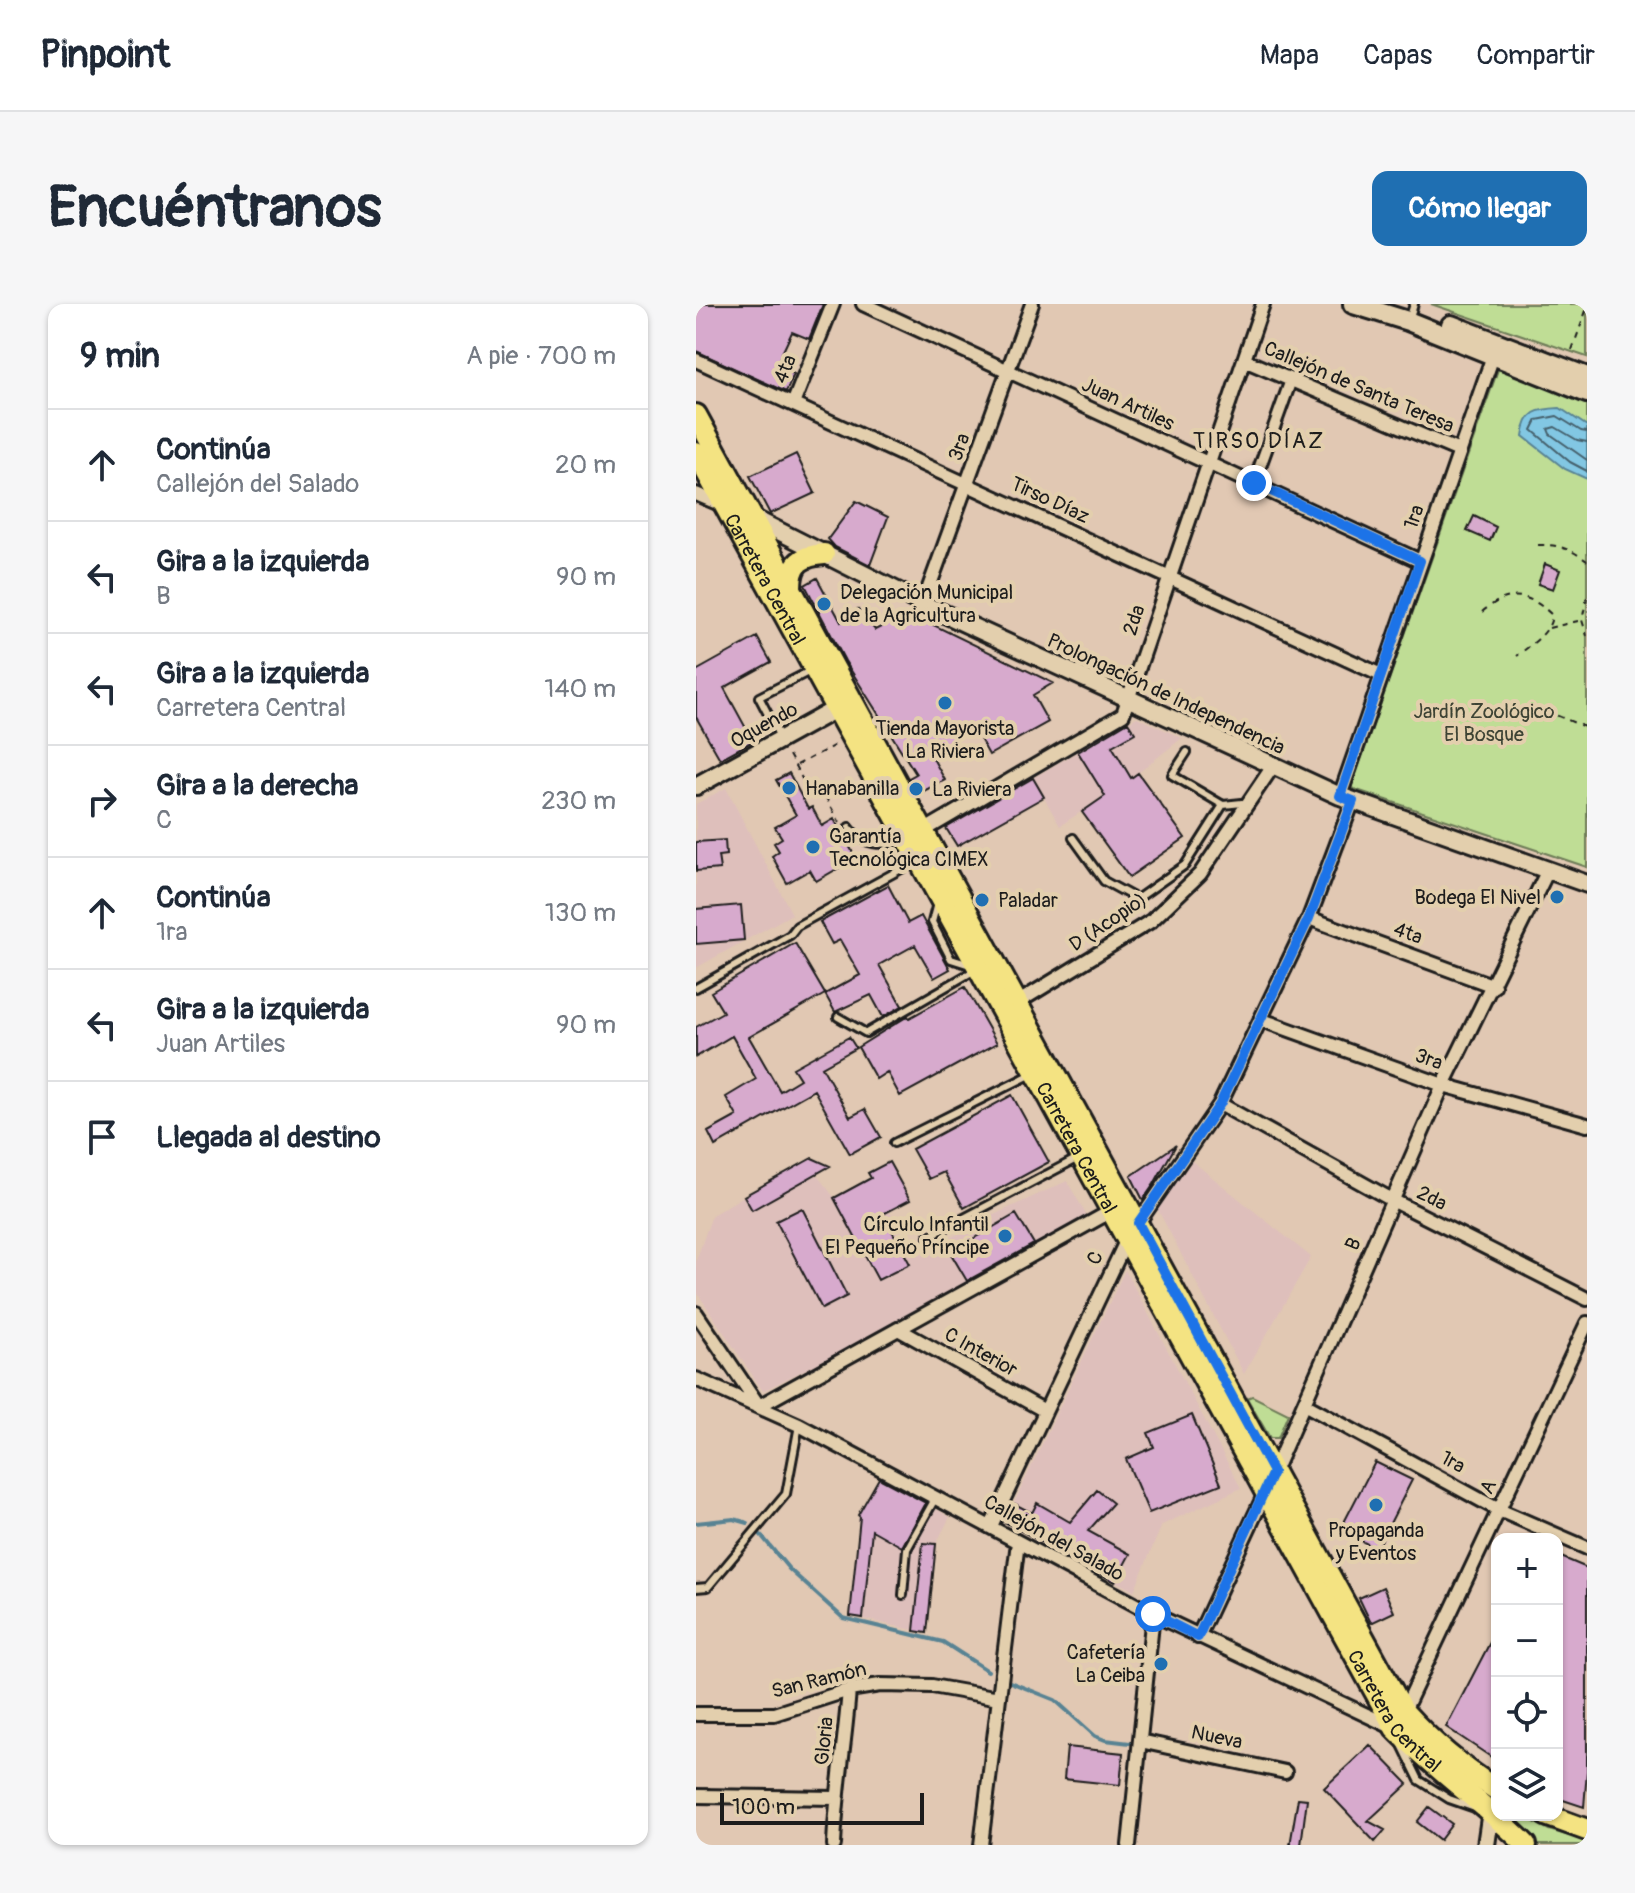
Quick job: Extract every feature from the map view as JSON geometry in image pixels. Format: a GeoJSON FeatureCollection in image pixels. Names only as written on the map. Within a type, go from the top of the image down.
{"type":"FeatureCollection","features":[{"type":"Feature","properties":{"kind":"main road"},"geometry":{"type":"LineString","coordinates":[[1353,304],[1412,312]]}},
{"type":"Feature","properties":{"kind":"main road"},"geometry":{"type":"LineString","coordinates":[[1390,304],[1587,393]]}},
{"type":"Feature","properties":{"kind":"main road"},"geometry":{"type":"LineString","coordinates":[[1495,349],[1587,377]]}},
{"type":"Feature","properties":{"kind":"main road","name":"Carretera Central"},"geometry":{"type":"LineString","coordinates":[[696,415],[704,465],[726,507],[783,592],[927,855],[1132,1231],[1265,1492],[1425,1759],[1491,1811]]}},
{"type":"Feature","properties":{"kind":"main road","name":"Carretera Central"},"geometry":{"type":"LineString","coordinates":[[704,465],[753,518],[783,592]]}},
{"type":"Feature","properties":{"kind":"main road"},"geometry":{"type":"LineString","coordinates":[[783,592],[795,564],[806,556],[824,554]]}},
{"type":"Feature","properties":{"kind":"main road","name":"Carretera Central"},"geometry":{"type":"LineString","coordinates":[[927,855],[939,896],[979,968],[1010,1008]]}},
{"type":"Feature","properties":{"kind":"main road","name":"Carretera Central"},"geometry":{"type":"LineString","coordinates":[[1043,1068],[1082,1156],[1119,1207]]}},
{"type":"Feature","properties":{"kind":"main road","name":"Carretera Central"},"geometry":{"type":"LineString","coordinates":[[1132,1231],[1273,1472],[1400,1720],[1491,1786]]}},
{"type":"Feature","properties":{"kind":"main road","name":"Carretera Central"},"geometry":{"type":"LineString","coordinates":[[1501,1821],[1526,1845]]}},
{"type":"Feature","properties":{"kind":"main road"},"geometry":{"type":"LineString","coordinates":[[1562,1821],[1587,1830]]}},
{"type":"Feature","properties":{"kind":"street","name":"4ta"},"geometry":{"type":"LineString","coordinates":[[793,404],[833,304]]}},
{"type":"Feature","properties":{"kind":"street","name":"Juan Artiles"},"geometry":{"type":"LineString","coordinates":[[863,304],[1420,561]]}},
{"type":"Feature","properties":{"kind":"street","name":"3ra"},"geometry":{"type":"LineString","coordinates":[[923,604],[1032,304]]}},
{"type":"Feature","properties":{"kind":"street","name":"2da"},"geometry":{"type":"LineString","coordinates":[[916,836],[1123,714],[1263,304]]}},
{"type":"Feature","properties":{"kind":"street","name":"1ra"},"geometry":{"type":"LineString","coordinates":[[1347,799],[1381,675],[1495,349]]}},
{"type":"Feature","properties":{"kind":"street","name":"Callejón de Santa Teresa"},"geometry":{"type":"LineString","coordinates":[[1244,360],[1459,451]]}},
{"type":"Feature","properties":{"kind":"street","name":"Tirso Díaz"},"geometry":{"type":"LineString","coordinates":[[698,363],[1381,675]]}},
{"type":"Feature","properties":{"kind":"street"},"geometry":{"type":"LineString","coordinates":[[1254,483],[1291,380]]}},
{"type":"Feature","properties":{"kind":"street","name":"Prolongación de Independencia"},"geometry":{"type":"LineString","coordinates":[[696,494],[753,518],[923,604],[1347,799],[1587,884]]}},
{"type":"Feature","properties":{"kind":"street","name":"Oquendo"},"geometry":{"type":"LineString","coordinates":[[696,786],[844,704]]}},
{"type":"Feature","properties":{"kind":"street","name":"D (Acopio)"},"geometry":{"type":"LineString","coordinates":[[1010,1008],[1151,921],[1200,874],[1273,766]]}},
{"type":"Feature","properties":{"kind":"street","name":"C"},"geometry":{"type":"LineString","coordinates":[[991,1526],[1132,1231],[1220,1104],[1262,1020],[1309,918],[1347,799]]}},
{"type":"Feature","properties":{"kind":"street","name":"B"},"geometry":{"type":"LineString","coordinates":[[1198,1637],[1265,1492],[1443,1085],[1548,870]]}},
{"type":"Feature","properties":{"kind":"street","name":"4ta"},"geometry":{"type":"LineString","coordinates":[[1309,918],[1494,986]]}},
{"type":"Feature","properties":{"kind":"street","name":"3ra"},"geometry":{"type":"LineString","coordinates":[[1262,1020],[1443,1085],[1587,1125]]}},
{"type":"Feature","properties":{"kind":"street","name":"2da"},"geometry":{"type":"LineString","coordinates":[[1220,1104],[1394,1201],[1587,1299]]}},
{"type":"Feature","properties":{"kind":"street"},"geometry":{"type":"LineString","coordinates":[[696,1313],[759,1406],[1119,1207]]}},
{"type":"Feature","properties":{"kind":"street","name":"A"},"geometry":{"type":"LineString","coordinates":[[1400,1720],[1587,1323]]}},
{"type":"Feature","properties":{"kind":"street","name":"C Interior"},"geometry":{"type":"LineString","coordinates":[[898,1329],[1045,1411]]}},
{"type":"Feature","properties":{"kind":"street","name":"Callejón del Salado"},"geometry":{"type":"LineString","coordinates":[[696,1379],[799,1425],[1198,1637],[1400,1720]]}},
{"type":"Feature","properties":{"kind":"street","name":"1ra"},"geometry":{"type":"LineString","coordinates":[[1304,1404],[1499,1510],[1587,1548]]}},
{"type":"Feature","properties":{"kind":"street"},"geometry":{"type":"LineString","coordinates":[[981,1845],[1018,1542]]}},
{"type":"Feature","properties":{"kind":"street"},"geometry":{"type":"LineString","coordinates":[[1129,1845],[1153,1614]]}},
{"type":"Feature","properties":{"kind":"street","name":"San Ramón"},"geometry":{"type":"LineString","coordinates":[[696,1714],[774,1714],[849,1690],[880,1685],[932,1686],[999,1698]]}},
{"type":"Feature","properties":{"kind":"street","name":"Gloria"},"geometry":{"type":"LineString","coordinates":[[834,1845],[836,1798],[845,1751],[849,1690]]}},
{"type":"Feature","properties":{"kind":"street","name":"Nueva"},"geometry":{"type":"LineString","coordinates":[[1140,1741],[1285,1772]]}},
{"type":"Feature","properties":{"kind":"street"},"geometry":{"type":"LineString","coordinates":[[696,1796],[836,1798]]}},
{"type":"Feature","properties":{"kind":"street"},"geometry":{"type":"LineString","coordinates":[[1486,1845],[1491,1811]]}},
{"type":"Feature","properties":{"kind":"lane"},"geometry":{"type":"LineString","coordinates":[[781,739],[759,697],[822,664]]}},
{"type":"Feature","properties":{"kind":"lane"},"geometry":{"type":"LineString","coordinates":[[1187,752],[1172,775],[1223,805],[1246,805]]}},
{"type":"Feature","properties":{"kind":"lane"},"geometry":{"type":"LineString","coordinates":[[1073,838],[1104,881],[1137,899],[1185,865],[1223,805]]}},
{"type":"Feature","properties":{"kind":"lane"},"geometry":{"type":"LineString","coordinates":[[848,830],[871,843],[893,843],[916,836]]}},
{"type":"Feature","properties":{"kind":"lane"},"geometry":{"type":"LineString","coordinates":[[696,988],[790,935],[797,926],[927,855]]}},
{"type":"Feature","properties":{"kind":"lane"},"geometry":{"type":"LineString","coordinates":[[838,1017],[866,1033],[979,968]]}},
{"type":"Feature","properties":{"kind":"lane"},"geometry":{"type":"LineString","coordinates":[[894,1143],[1043,1068]]}},
{"type":"Feature","properties":{"kind":"lane"},"geometry":{"type":"LineString","coordinates":[[928,1237],[1082,1156]]}},
{"type":"Feature","properties":{"kind":"lane"},"geometry":{"type":"LineString","coordinates":[[696,1588],[708,1587],[786,1494],[799,1425]]}},
{"type":"Feature","properties":{"kind":"lane"},"geometry":{"type":"LineString","coordinates":[[903,1595],[907,1549],[936,1497]]}},
{"type":"Feature","properties":{"kind":"path"},"geometry":{"type":"LineString","coordinates":[[1572,350],[1587,308]]}},
{"type":"Feature","properties":{"kind":"path"},"geometry":{"type":"LineString","coordinates":[[1538,545],[1553,544],[1587,561]]}},
{"type":"Feature","properties":{"kind":"path"},"geometry":{"type":"LineString","coordinates":[[1482,612],[1497,600],[1510,596],[1526,598],[1552,615],[1548,628],[1517,656]]}},
{"type":"Feature","properties":{"kind":"path"},"geometry":{"type":"LineString","coordinates":[[1587,597],[1582,620],[1587,636]]}},
{"type":"Feature","properties":{"kind":"path"},"geometry":{"type":"LineString","coordinates":[[1548,628],[1582,620]]}},
{"type":"Feature","properties":{"kind":"path"},"geometry":{"type":"LineString","coordinates":[[1546,711],[1587,728]]}},
{"type":"Feature","properties":{"kind":"path"},"geometry":{"type":"LineString","coordinates":[[795,766],[837,744],[841,735]]}},
{"type":"Feature","properties":{"kind":"path"},"geometry":{"type":"LineString","coordinates":[[781,739],[810,793],[825,796],[848,830]]}},
{"type":"Feature","properties":{"kind":"shaded area"},"geometry":{"type":"Polygon","coordinates":[[[1137,717],[1182,738],[1138,773],[1060,826],[1033,778],[1137,717]]]}},
{"type":"Feature","properties":{"kind":"shaded area"},"geometry":{"type":"Polygon","coordinates":[[[726,788],[792,914],[696,968],[696,804],[726,788]]]}},
{"type":"Feature","properties":{"kind":"shaded area"},"geometry":{"type":"Polygon","coordinates":[[[1192,1161],[1311,1257],[1244,1374],[1157,1208],[1192,1161]]]}},
{"type":"Feature","properties":{"kind":"shaded area"},"geometry":{"type":"Polygon","coordinates":[[[816,1174],[834,1197],[871,1178],[905,1240],[921,1254],[987,1218],[1067,1181],[1088,1218],[948,1297],[763,1391],[696,1291],[696,1261],[712,1215],[744,1196],[752,1209],[816,1174]]]}},
{"type":"Feature","properties":{"kind":"shaded area"},"geometry":{"type":"Polygon","coordinates":[[[1125,1270],[1241,1488],[1162,1525],[1134,1591],[1005,1522],[1125,1270]]]}},
{"type":"Feature","properties":{"kind":"shaded area"},"geometry":{"type":"Polygon","coordinates":[[[880,1477],[950,1517],[936,1544],[927,1633],[850,1616],[858,1515],[880,1477]]]}},
{"type":"Feature","properties":{"kind":"green space"},"geometry":{"type":"Polygon","coordinates":[[[1431,304],[1587,304],[1587,357],[1431,304]]]}},
{"type":"Feature","properties":{"kind":"green space","name":"Jardín Zoológico El Bosque"},"geometry":{"type":"Polygon","coordinates":[[[1500,364],[1587,401],[1587,867],[1351,788],[1500,364]]]}},
{"type":"Feature","properties":{"kind":"green space"},"geometry":{"type":"Polygon","coordinates":[[[1252,1396],[1288,1414],[1278,1438],[1270,1438],[1247,1398],[1252,1396]]]}},
{"type":"Feature","properties":{"kind":"green space"},"geometry":{"type":"Polygon","coordinates":[[[1515,1821],[1532,1821],[1549,1830],[1587,1841],[1587,1845],[1539,1845],[1515,1821]]]}},
{"type":"Feature","properties":{"kind":"water"},"geometry":{"type":"Polygon","coordinates":[[[1560,408],[1587,426],[1587,479],[1565,469],[1523,436],[1530,416],[1545,409],[1560,408]]]}},
{"type":"Feature","properties":{"kind":"building"},"geometry":{"type":"Polygon","coordinates":[[[696,304],[823,304],[809,339],[792,332],[776,366],[794,374],[786,392],[696,351],[696,304]]]}},
{"type":"Feature","properties":{"kind":"building"},"geometry":{"type":"Polygon","coordinates":[[[796,454],[815,493],[770,514],[750,476],[796,454]]]}},
{"type":"Feature","properties":{"kind":"building"},"geometry":{"type":"Polygon","coordinates":[[[856,501],[888,517],[870,565],[835,547],[828,539],[856,501]]]}},
{"type":"Feature","properties":{"kind":"building"},"geometry":{"type":"Polygon","coordinates":[[[1474,516],[1496,527],[1490,541],[1467,531],[1474,516]]]}},
{"type":"Feature","properties":{"kind":"building"},"geometry":{"type":"Polygon","coordinates":[[[1545,564],[1560,570],[1553,589],[1538,584],[1545,564]]]}},
{"type":"Feature","properties":{"kind":"building","name":"Tienda Mayorista La Riviera"},"geometry":{"type":"Polygon","coordinates":[[[817,578],[841,622],[858,609],[875,630],[909,613],[1053,683],[1033,695],[1048,722],[989,755],[974,728],[930,753],[945,780],[918,794],[909,778],[916,774],[845,661],[805,585],[817,578]]]}},
{"type":"Feature","properties":{"kind":"building"},"geometry":{"type":"Polygon","coordinates":[[[757,637],[771,662],[724,688],[753,741],[720,759],[696,717],[696,671],[757,637]]]}},
{"type":"Feature","properties":{"kind":"building"},"geometry":{"type":"Polygon","coordinates":[[[1128,722],[1135,733],[1112,746],[1131,778],[1138,773],[1185,838],[1129,877],[1082,812],[1105,796],[1078,752],[1128,722]]]}},
{"type":"Feature","properties":{"kind":"building","name":"Garantía Tecnológica CIMEX"},"geometry":{"type":"Polygon","coordinates":[[[789,773],[808,809],[812,807],[822,826],[834,819],[856,858],[816,881],[810,870],[787,883],[772,856],[779,851],[774,843],[782,838],[775,827],[796,815],[776,780],[789,773]]]}},
{"type":"Feature","properties":{"kind":"building"},"geometry":{"type":"Polygon","coordinates":[[[1033,778],[1044,797],[957,846],[946,828],[1033,778]]]}},
{"type":"Feature","properties":{"kind":"building"},"geometry":{"type":"Polygon","coordinates":[[[725,840],[726,855],[718,856],[720,869],[696,871],[696,842],[725,840]]]}},
{"type":"Feature","properties":{"kind":"building"},"geometry":{"type":"Polygon","coordinates":[[[888,885],[908,923],[921,916],[950,969],[934,978],[915,945],[879,965],[902,1006],[883,1017],[871,995],[835,1012],[825,994],[860,975],[840,940],[832,944],[820,922],[888,885]]]}},
{"type":"Feature","properties":{"kind":"building"},"geometry":{"type":"Polygon","coordinates":[[[741,905],[744,940],[696,944],[696,909],[741,905]]]}},
{"type":"Feature","properties":{"kind":"building"},"geometry":{"type":"Polygon","coordinates":[[[795,943],[825,994],[749,1037],[780,1091],[800,1079],[793,1068],[849,1037],[856,1048],[822,1067],[850,1117],[865,1109],[881,1137],[850,1154],[814,1090],[715,1146],[708,1132],[737,1116],[726,1097],[756,1079],[732,1036],[696,1057],[696,1027],[723,1012],[711,992],[795,943]]]}},
{"type":"Feature","properties":{"kind":"building"},"geometry":{"type":"Polygon","coordinates":[[[965,987],[997,1043],[900,1096],[887,1072],[876,1079],[858,1047],[908,1016],[965,987]]]}},
{"type":"Feature","properties":{"kind":"building"},"geometry":{"type":"Polygon","coordinates":[[[1012,1095],[1049,1162],[964,1208],[944,1172],[929,1179],[912,1149],[1012,1095]]]}},
{"type":"Feature","properties":{"kind":"building"},"geometry":{"type":"Polygon","coordinates":[[[1176,1145],[1154,1184],[1143,1200],[1131,1176],[1176,1145]]]}},
{"type":"Feature","properties":{"kind":"building"},"geometry":{"type":"Polygon","coordinates":[[[812,1158],[830,1166],[752,1210],[744,1196],[812,1158]]]}},
{"type":"Feature","properties":{"kind":"building"},"geometry":{"type":"Polygon","coordinates":[[[889,1162],[910,1200],[883,1214],[910,1264],[878,1280],[834,1198],[871,1178],[868,1173],[889,1162]]]}},
{"type":"Feature","properties":{"kind":"building"},"geometry":{"type":"Polygon","coordinates":[[[802,1208],[847,1296],[822,1309],[776,1221],[802,1208]]]}},
{"type":"Feature","properties":{"kind":"building"},"geometry":{"type":"Polygon","coordinates":[[[1016,1214],[1034,1244],[967,1281],[950,1252],[1016,1214]]]}},
{"type":"Feature","properties":{"kind":"building"},"geometry":{"type":"Polygon","coordinates":[[[1192,1415],[1221,1484],[1149,1513],[1126,1459],[1154,1447],[1148,1433],[1192,1415]]]}},
{"type":"Feature","properties":{"kind":"building","name":"Propaganda y Eventos"},"geometry":{"type":"Polygon","coordinates":[[[1375,1462],[1412,1480],[1377,1549],[1340,1530],[1375,1462]]]}},
{"type":"Feature","properties":{"kind":"building"},"geometry":{"type":"Polygon","coordinates":[[[879,1478],[926,1503],[902,1547],[872,1530],[863,1618],[850,1616],[858,1515],[879,1478]]]}},
{"type":"Feature","properties":{"kind":"building"},"geometry":{"type":"Polygon","coordinates":[[[1097,1490],[1113,1503],[1088,1531],[1130,1554],[1115,1582],[1005,1522],[1015,1504],[1032,1513],[1037,1503],[1070,1522],[1097,1490]]]}},
{"type":"Feature","properties":{"kind":"building"},"geometry":{"type":"Polygon","coordinates":[[[923,1543],[936,1544],[927,1633],[914,1631],[923,1543]]]}},
{"type":"Feature","properties":{"kind":"building"},"geometry":{"type":"Polygon","coordinates":[[[1563,1558],[1587,1568],[1587,1771],[1584,1807],[1563,1800],[1563,1558]]]}},
{"type":"Feature","properties":{"kind":"building"},"geometry":{"type":"Polygon","coordinates":[[[1383,1587],[1394,1612],[1371,1623],[1359,1598],[1383,1587]]]}},
{"type":"Feature","properties":{"kind":"building"},"geometry":{"type":"Polygon","coordinates":[[[1491,1641],[1491,1757],[1446,1727],[1491,1641]]]}},
{"type":"Feature","properties":{"kind":"building"},"geometry":{"type":"Polygon","coordinates":[[[1370,1745],[1408,1784],[1368,1821],[1385,1830],[1375,1842],[1324,1788],[1370,1745]]]}},
{"type":"Feature","properties":{"kind":"building"},"geometry":{"type":"Polygon","coordinates":[[[1067,1747],[1123,1753],[1120,1785],[1064,1779],[1067,1747]]]}},
{"type":"Feature","properties":{"kind":"building"},"geometry":{"type":"Polygon","coordinates":[[[1298,1798],[1307,1799],[1301,1845],[1290,1845],[1298,1798]]]}},
{"type":"Feature","properties":{"kind":"building"},"geometry":{"type":"Polygon","coordinates":[[[1429,1807],[1452,1824],[1440,1840],[1417,1822],[1429,1807]]]}},
{"type":"Feature","properties":{"kind":"waterway"},"geometry":{"type":"LineString","coordinates":[[696,1523],[734,1519],[748,1523]]}},
{"type":"Feature","properties":{"kind":"waterway"},"geometry":{"type":"LineString","coordinates":[[761,1535],[789,1569],[843,1618],[943,1642],[988,1671]]}},
{"type":"Feature","properties":{"kind":"waterway"},"geometry":{"type":"LineString","coordinates":[[1010,1682],[1055,1700],[1095,1736],[1130,1743]]}},
{"type":"Feature","properties":{"kind":"place","name":"Delegación Municipal de la Agricultura"},"geometry":{"type":"Point","coordinates":[824,604]}},
{"type":"Feature","properties":{"kind":"place","name":"Tienda Mayorista La Riviera"},"geometry":{"type":"Point","coordinates":[945,703]}},
{"type":"Feature","properties":{"kind":"place","name":"Hanabanilla"},"geometry":{"type":"Point","coordinates":[789,788]}},
{"type":"Feature","properties":{"kind":"place","name":"La Riviera"},"geometry":{"type":"Point","coordinates":[916,789]}},
{"type":"Feature","properties":{"kind":"place","name":"Garantía Tecnológica CIMEX"},"geometry":{"type":"Point","coordinates":[813,847]}},
{"type":"Feature","properties":{"kind":"place","name":"Bodega El Nivel"},"geometry":{"type":"Point","coordinates":[1557,897]}},
{"type":"Feature","properties":{"kind":"place","name":"Paladar"},"geometry":{"type":"Point","coordinates":[982,900]}},
{"type":"Feature","properties":{"kind":"place","name":"Círculo Infantil El Pequeño Príncipe"},"geometry":{"type":"Point","coordinates":[1005,1236]}},
{"type":"Feature","properties":{"kind":"place","name":"Propaganda y Eventos"},"geometry":{"type":"Point","coordinates":[1376,1505]}},
{"type":"Feature","properties":{"kind":"place","name":"Cafetería La Ceiba"},"geometry":{"type":"Point","coordinates":[1161,1664]}},
{"type":"Feature","properties":{"kind":"district","name":"TIRSO DÍAZ"},"geometry":{"type":"Point","coordinates":[1259,441]}},
{"type":"Feature","properties":{"kind":"route"},"geometry":{"type":"LineString","coordinates":[[1153,1614],[1198,1637],[1273,1472],[1138,1223],[1220,1104],[1309,918],[1353,801],[1340,796],[1420,561],[1254,483]]}}]}
